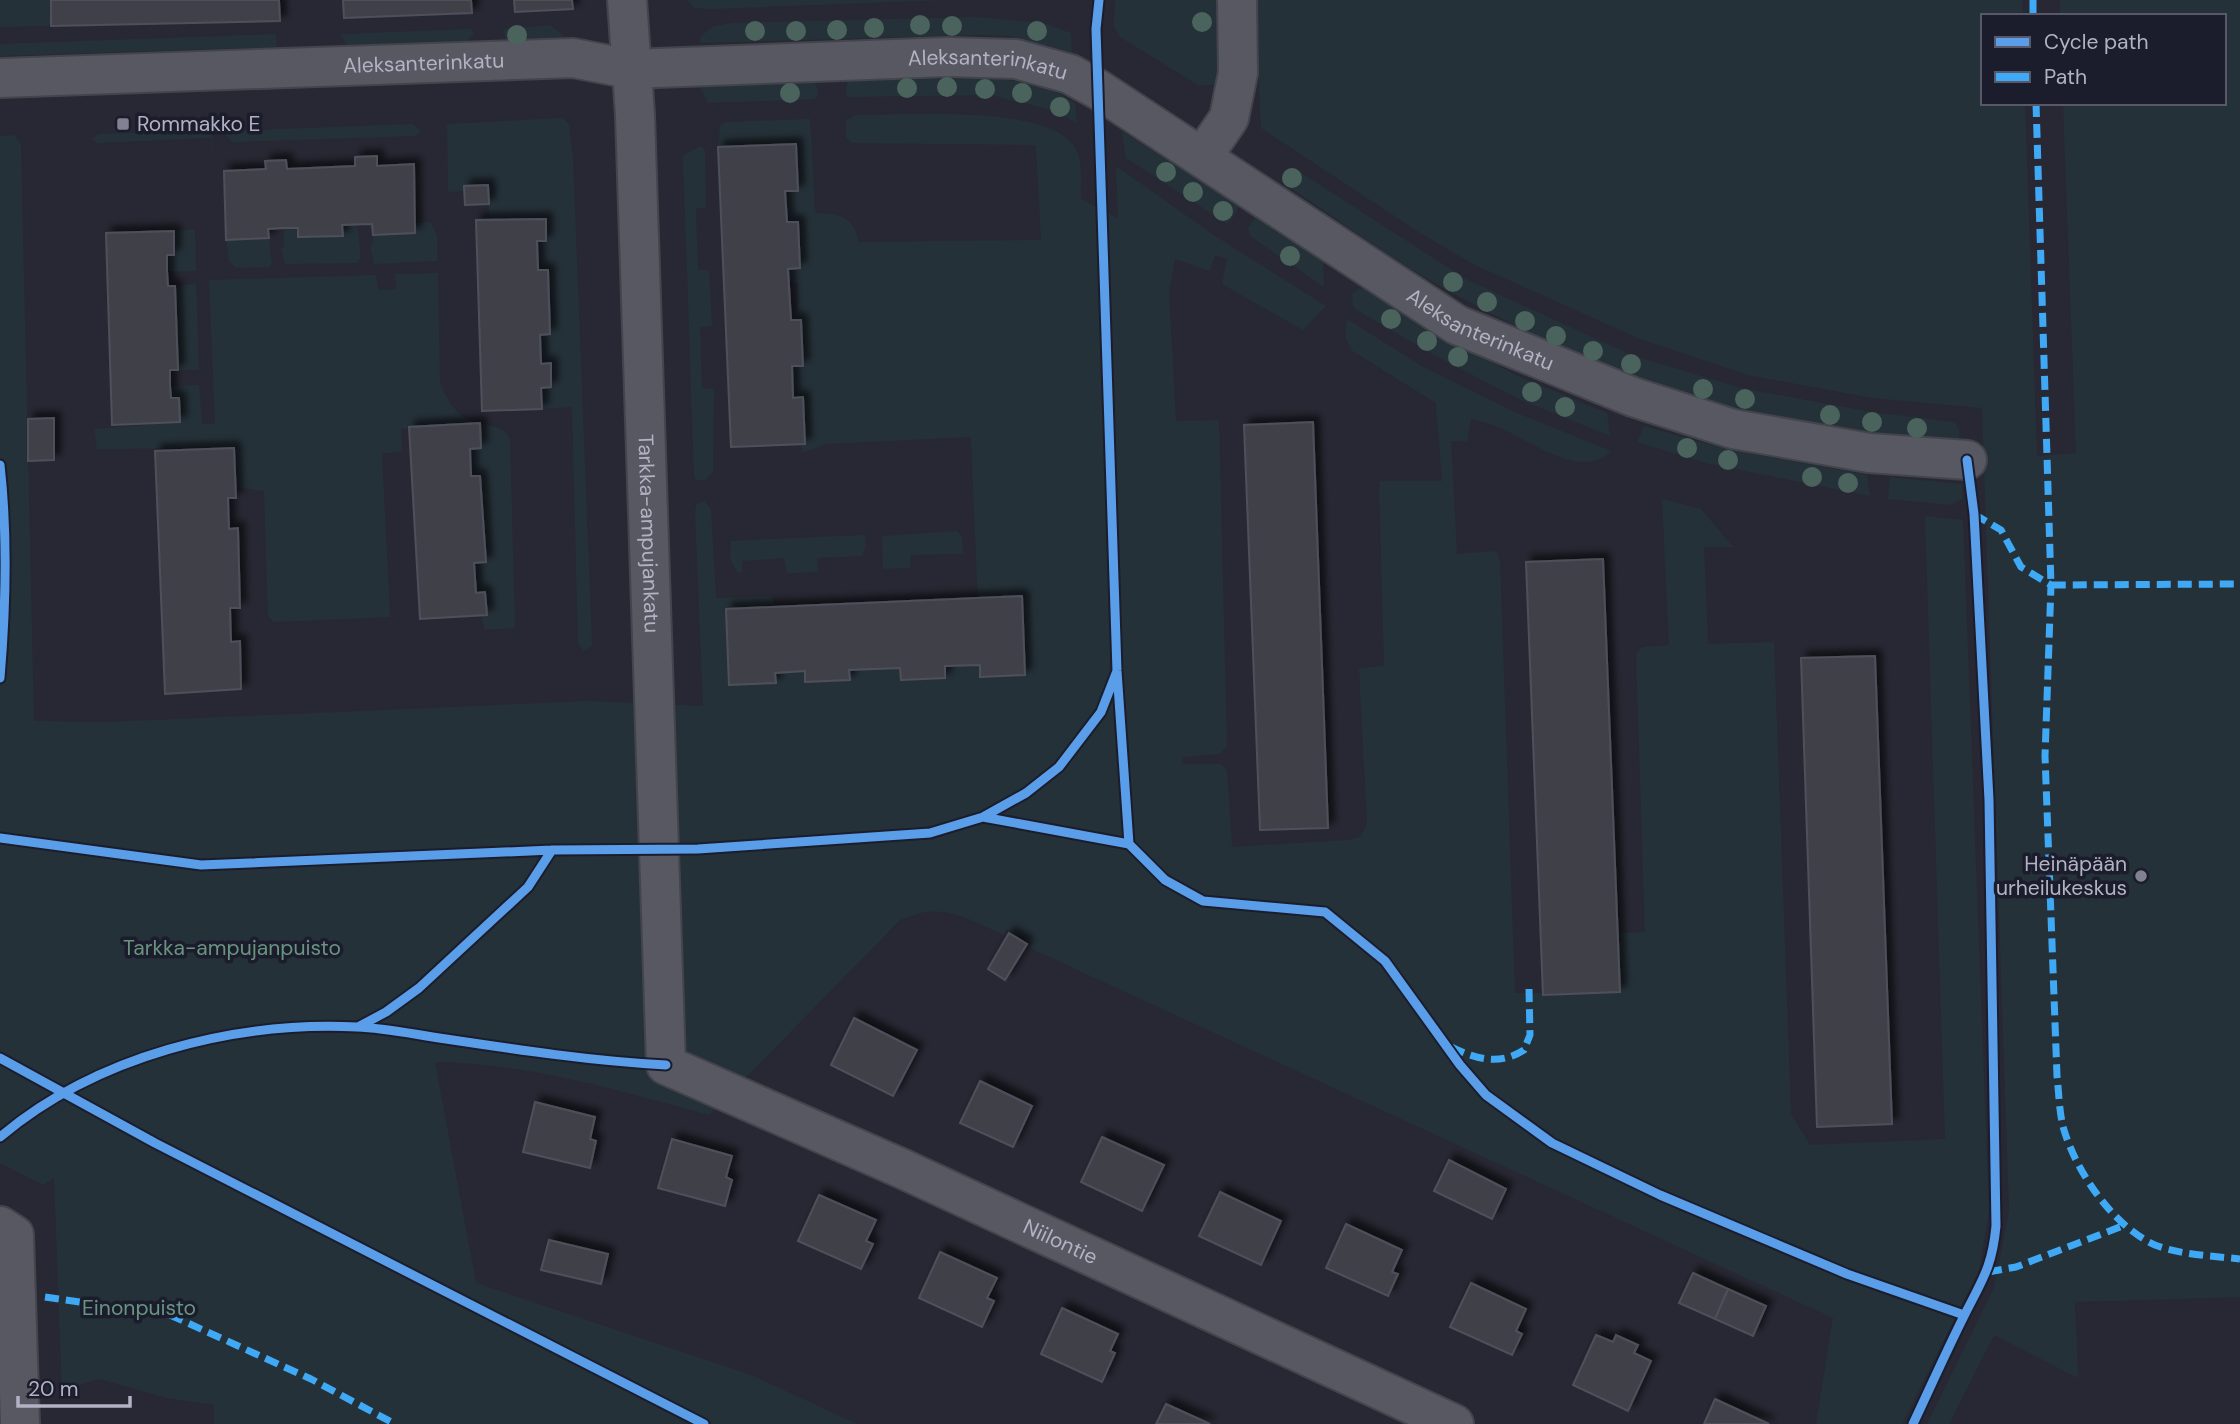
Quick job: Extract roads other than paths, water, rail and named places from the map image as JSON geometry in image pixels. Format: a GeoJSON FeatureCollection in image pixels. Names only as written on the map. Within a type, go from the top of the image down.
{"type":"FeatureCollection","features":[{"type":"Feature","properties":{"kind":"street","name":"Tarkka-ampujankatu"},"geometry":{"type":"LineString","coordinates":[[627,0],[635,115],[667,1065]]}},
{"type":"Feature","properties":{"kind":"street"},"geometry":{"type":"LineString","coordinates":[[1203,156],[1229,118],[1238,73],[1237,0]]}},
{"type":"Feature","properties":{"kind":"street","name":"Aleksanterinkatu"},"geometry":{"type":"LineString","coordinates":[[0,78],[573,58],[630,69],[947,57],[1016,59],[1070,74],[1203,156],[1457,325],[1633,397],[1733,429],[1869,453],[1967,460]]}},
{"type":"Feature","properties":{"kind":"street","name":"Niilontie"},"geometry":{"type":"LineString","coordinates":[[667,1065],[903,1169],[1454,1424]]}},
{"type":"Feature","properties":{"kind":"street"},"geometry":{"type":"LineString","coordinates":[[7,1231],[20,1424]]}},
{"type":"Feature","properties":{"kind":"place","name":"Rommakko E"},"geometry":{"type":"Point","coordinates":[123,124]}},
{"type":"Feature","properties":{"kind":"place","name":"Heinäpään urheilukeskus"},"geometry":{"type":"Point","coordinates":[2141,876]}},
{"type":"Feature","properties":{"kind":"park label","name":"Tarkka-ampujanpuisto"},"geometry":{"type":"Point","coordinates":[232,948]}},
{"type":"Feature","properties":{"kind":"park label","name":"Einonpuisto"},"geometry":{"type":"Point","coordinates":[139,1308]}}]}
